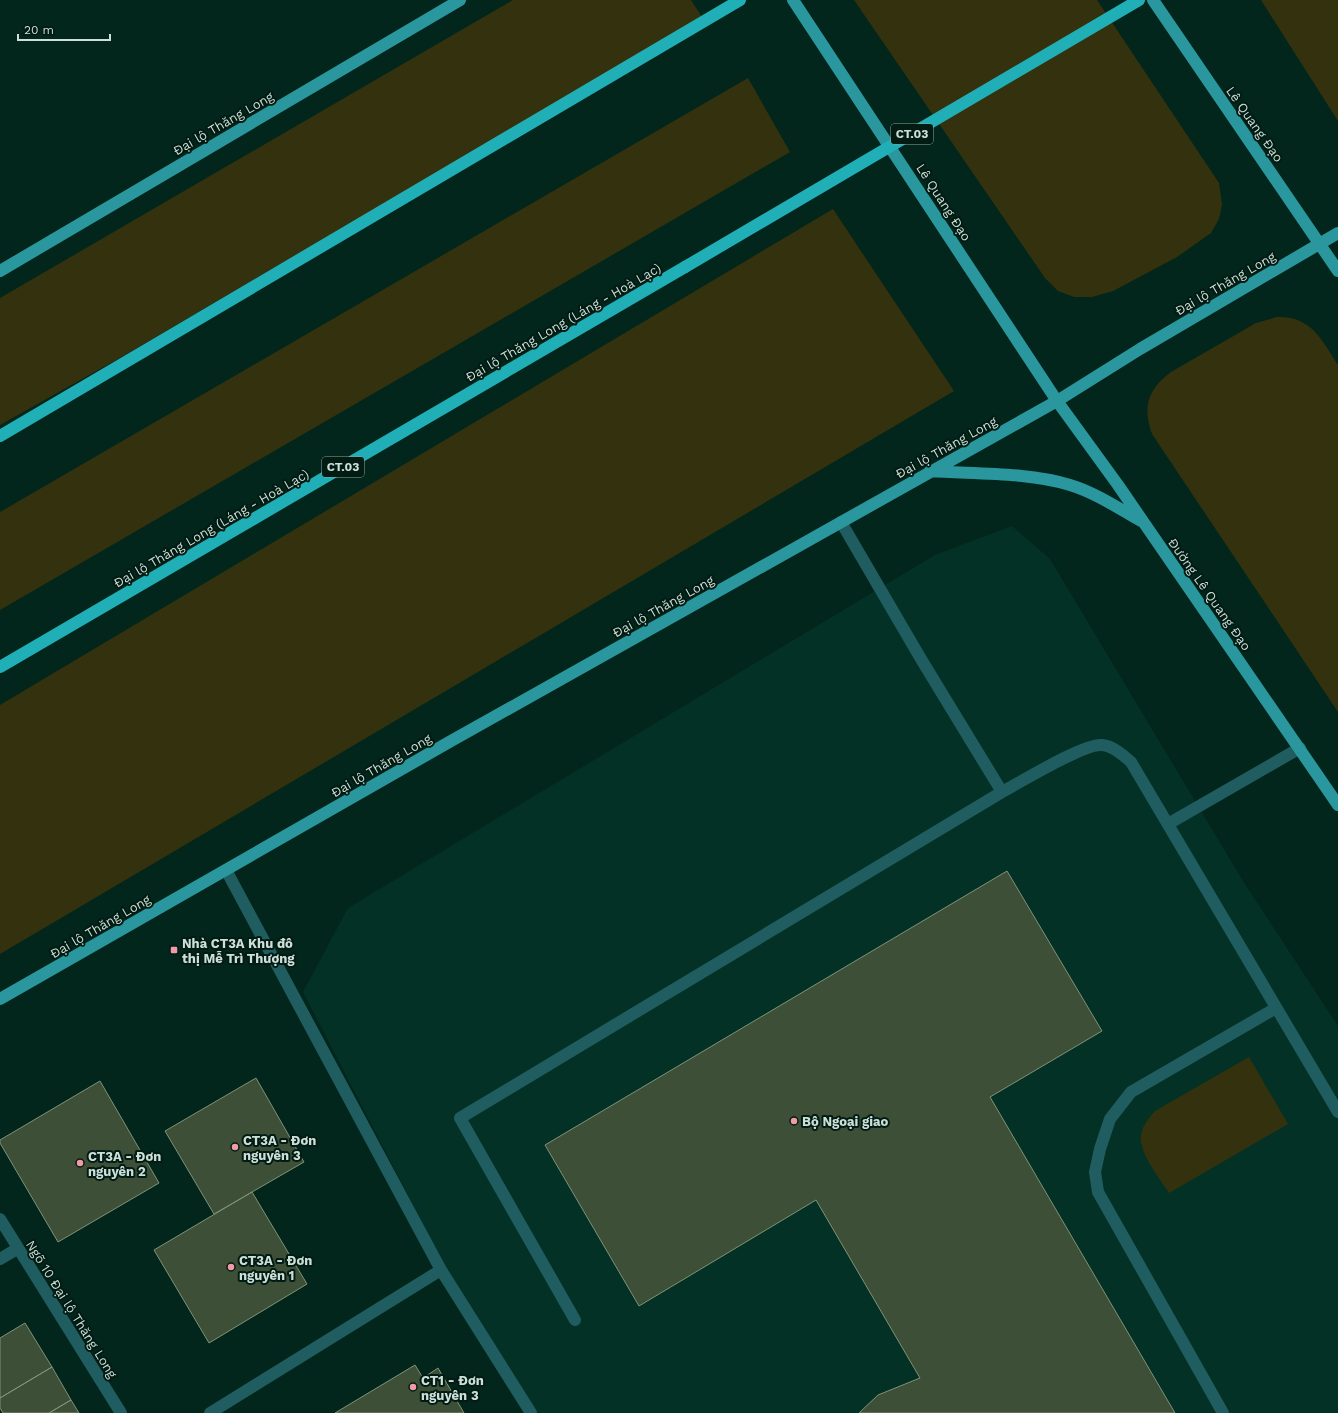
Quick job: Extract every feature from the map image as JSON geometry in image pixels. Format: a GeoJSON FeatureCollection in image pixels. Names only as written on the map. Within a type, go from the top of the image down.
{"type":"FeatureCollection","features":[{"type":"Feature","properties":{"kind":"highway"},"geometry":{"type":"LineString","coordinates":[[0,436],[740,0]]}},
{"type":"Feature","properties":{"kind":"highway","name":"Đại lộ Thăng Long (Láng - Hoà Lạc)"},"geometry":{"type":"LineString","coordinates":[[0,667],[1139,0]]}},
{"type":"Feature","properties":{"kind":"main road","name":"Đại lộ Thăng Long"},"geometry":{"type":"LineString","coordinates":[[0,271],[460,0]]}},
{"type":"Feature","properties":{"kind":"main road","name":"Lê Quang Đạo"},"geometry":{"type":"LineString","coordinates":[[793,0],[1057,401]]}},
{"type":"Feature","properties":{"kind":"main road","name":"Lê Quang Đạo"},"geometry":{"type":"LineString","coordinates":[[1153,0],[1320,244]]}},
{"type":"Feature","properties":{"kind":"main road","name":"Đại lộ Thăng Long"},"geometry":{"type":"LineString","coordinates":[[0,999],[930,471],[1057,401],[1140,349],[1338,233]]}},
{"type":"Feature","properties":{"kind":"main road"},"geometry":{"type":"LineString","coordinates":[[1320,244],[1338,271]]}},
{"type":"Feature","properties":{"kind":"main road","name":"Đường Lê Quang Đạo"},"geometry":{"type":"LineString","coordinates":[[1057,401],[1300,748],[1338,805]]}},
{"type":"Feature","properties":{"kind":"main road"},"geometry":{"type":"LineString","coordinates":[[930,471],[1036,478],[1069,484],[1106,500],[1144,524]]}},
{"type":"Feature","properties":{"kind":"street"},"geometry":{"type":"LineString","coordinates":[[841,522],[921,659],[1002,792]]}},
{"type":"Feature","properties":{"kind":"street"},"geometry":{"type":"LineString","coordinates":[[575,1320],[460,1118],[1002,792],[1082,750],[1102,745],[1119,751],[1131,762],[1338,1112]]}},
{"type":"Feature","properties":{"kind":"street"},"geometry":{"type":"LineString","coordinates":[[1168,824],[1300,748]]}},
{"type":"Feature","properties":{"kind":"street"},"geometry":{"type":"LineString","coordinates":[[226,870],[441,1270],[530,1413]]}},
{"type":"Feature","properties":{"kind":"street"},"geometry":{"type":"LineString","coordinates":[[1223,1413],[1098,1192],[1096,1172],[1100,1149],[1110,1119],[1131,1092],[1276,1008]]}},
{"type":"Feature","properties":{"kind":"street","name":"Ngõ 10 Đại lộ Thăng Long"},"geometry":{"type":"LineString","coordinates":[[0,1219],[17,1249],[121,1413]]}},
{"type":"Feature","properties":{"kind":"street"},"geometry":{"type":"LineString","coordinates":[[0,1259],[17,1249]]}},
{"type":"Feature","properties":{"kind":"street"},"geometry":{"type":"LineString","coordinates":[[210,1413],[441,1270]]}},
{"type":"Feature","properties":{"kind":"shaded area"},"geometry":{"type":"Polygon","coordinates":[[[513,0],[691,0],[702,17],[125,355],[0,425],[0,298],[513,0]]]}},
{"type":"Feature","properties":{"kind":"shaded area"},"geometry":{"type":"Polygon","coordinates":[[[854,0],[1097,0],[1219,183],[1222,205],[1219,219],[1211,233],[1177,257],[1113,291],[1092,297],[1074,297],[1058,291],[1045,278],[854,0]]]}},
{"type":"Feature","properties":{"kind":"shaded area"},"geometry":{"type":"Polygon","coordinates":[[[1261,0],[1338,0],[1338,121],[1261,0]]]}},
{"type":"Feature","properties":{"kind":"shaded area"},"geometry":{"type":"Polygon","coordinates":[[[748,78],[790,152],[0,610],[0,512],[748,78]]]}},
{"type":"Feature","properties":{"kind":"shaded area"},"geometry":{"type":"Polygon","coordinates":[[[833,209],[954,391],[0,954],[0,705],[833,209]]]}},
{"type":"Feature","properties":{"kind":"shaded area"},"geometry":{"type":"Polygon","coordinates":[[[1277,317],[1289,318],[1307,325],[1321,339],[1338,365],[1338,712],[1152,434],[1149,424],[1149,399],[1152,392],[1163,378],[1256,323],[1277,317]]]}},
{"type":"Feature","properties":{"kind":"shaded area"},"geometry":{"type":"Polygon","coordinates":[[[1012,526],[1050,559],[1243,881],[1338,1026],[1338,1413],[525,1413],[447,1271],[303,992],[348,908],[935,555],[1012,526]]]}},
{"type":"Feature","properties":{"kind":"shaded area"},"geometry":{"type":"Polygon","coordinates":[[[1249,1057],[1288,1124],[1169,1193],[1150,1165],[1143,1149],[1141,1135],[1144,1125],[1155,1111],[1249,1057]]]}},
{"type":"Feature","properties":{"kind":"building","name":"Bộ Ngoại giao"},"geometry":{"type":"Polygon","coordinates":[[[1007,871],[1102,1031],[990,1097],[1175,1413],[859,1413],[878,1395],[920,1378],[816,1200],[639,1306],[545,1145],[1007,871]]]}},
{"type":"Feature","properties":{"kind":"building","name":"CT3A - Đơn nguyên 3"},"geometry":{"type":"Polygon","coordinates":[[[256,1078],[304,1162],[214,1214],[165,1131],[256,1078]]]}},
{"type":"Feature","properties":{"kind":"building","name":"CT3A - Đơn nguyên 2"},"geometry":{"type":"Polygon","coordinates":[[[100,1081],[159,1183],[58,1242],[0,1143],[0,1140],[100,1081]]]}},
{"type":"Feature","properties":{"kind":"building","name":"CT3A - Đơn nguyên 1"},"geometry":{"type":"Polygon","coordinates":[[[252,1192],[307,1284],[209,1343],[154,1250],[252,1192]]]}},
{"type":"Feature","properties":{"kind":"building"},"geometry":{"type":"Polygon","coordinates":[[[25,1323],[52,1367],[0,1398],[0,1338],[25,1323]]]}},
{"type":"Feature","properties":{"kind":"building","name":"CT1 - Đơn nguyên 3"},"geometry":{"type":"Polygon","coordinates":[[[415,1365],[423,1378],[438,1368],[464,1413],[335,1413],[415,1365]]]}},
{"type":"Feature","properties":{"kind":"building"},"geometry":{"type":"Polygon","coordinates":[[[52,1367],[71,1400],[49,1413],[3,1413],[0,1408],[0,1398],[52,1367]]]}},
{"type":"Feature","properties":{"kind":"building"},"geometry":{"type":"Polygon","coordinates":[[[71,1400],[79,1413],[49,1413],[71,1400]]]}},
{"type":"Feature","properties":{"kind":"place","name":"Nhà CT3A Khu đô thị Mễ Trì Thượng"},"geometry":{"type":"Point","coordinates":[174,950]}},
{"type":"Feature","properties":{"kind":"place","name":"Bộ Ngoại giao"},"geometry":{"type":"Point","coordinates":[794,1121]}},
{"type":"Feature","properties":{"kind":"place","name":"CT3A - Đơn nguyên 3"},"geometry":{"type":"Point","coordinates":[235,1147]}},
{"type":"Feature","properties":{"kind":"place","name":"CT3A - Đơn nguyên 2"},"geometry":{"type":"Point","coordinates":[80,1163]}},
{"type":"Feature","properties":{"kind":"place","name":"CT3A - Đơn nguyên 1"},"geometry":{"type":"Point","coordinates":[231,1267]}},
{"type":"Feature","properties":{"kind":"place","name":"CT1 - Đơn nguyên 3"},"geometry":{"type":"Point","coordinates":[413,1387]}}]}
